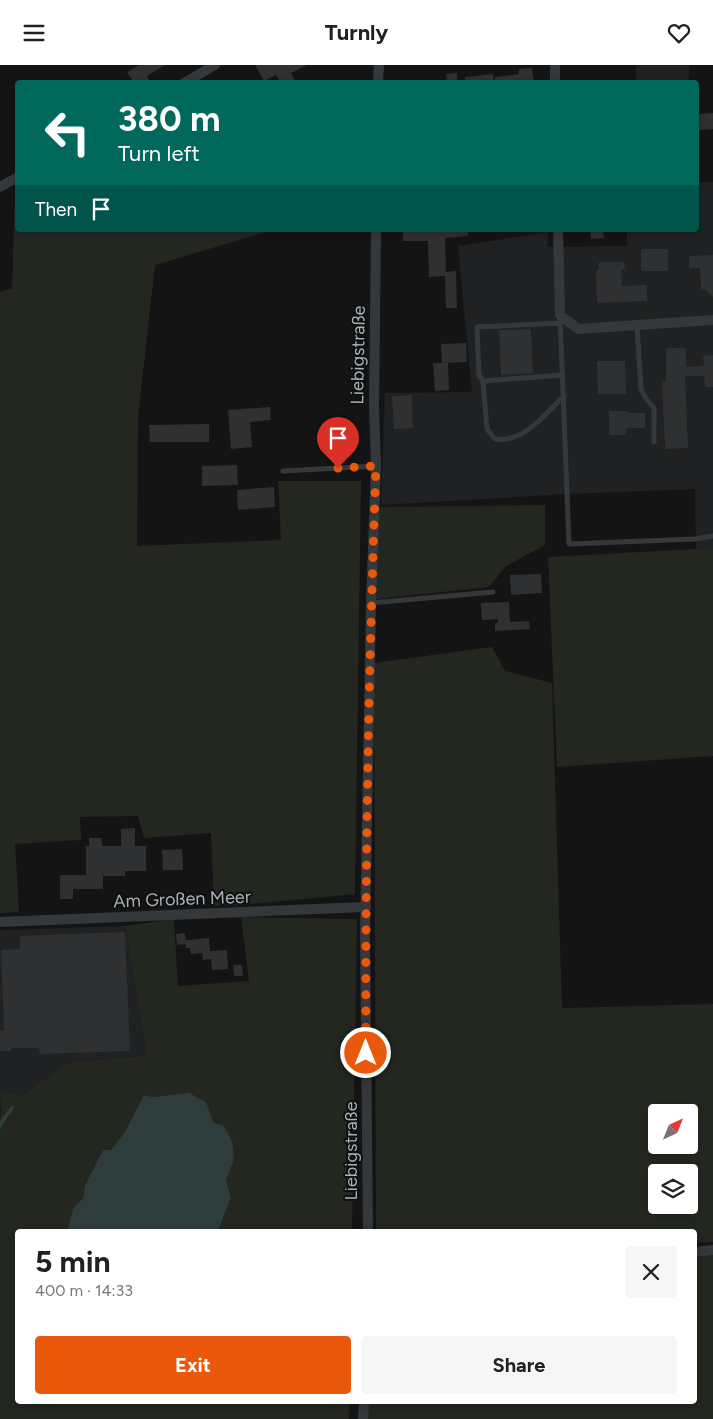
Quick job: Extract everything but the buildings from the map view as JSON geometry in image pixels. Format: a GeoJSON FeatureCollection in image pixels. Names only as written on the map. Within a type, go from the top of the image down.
{"type":"FeatureCollection","features":[{"type":"Feature","properties":{"kind":"street"},"geometry":{"type":"LineString","coordinates":[[189,80],[215,65]]}},
{"type":"Feature","properties":{"kind":"street"},"geometry":{"type":"LineString","coordinates":[[378,80],[379,65]]}},
{"type":"Feature","properties":{"kind":"street"},"geometry":{"type":"LineString","coordinates":[[555,65],[555,80]]}},
{"type":"Feature","properties":{"kind":"street"},"geometry":{"type":"LineString","coordinates":[[0,187],[15,179]]}},
{"type":"Feature","properties":{"kind":"street","name":"Liebigstraße"},"geometry":{"type":"LineString","coordinates":[[368,1229],[366,907],[371,603],[376,466],[374,407],[376,232]]}},
{"type":"Feature","properties":{"kind":"street"},"geometry":{"type":"LineString","coordinates":[[558,232],[560,319],[578,329],[713,320]]}},
{"type":"Feature","properties":{"kind":"street","name":"Am Großen Meer"},"geometry":{"type":"LineString","coordinates":[[0,922],[366,907]]}},
{"type":"Feature","properties":{"kind":"street"},"geometry":{"type":"LineString","coordinates":[[697,1252],[713,1251]]}},
{"type":"Feature","properties":{"kind":"street"},"geometry":{"type":"LineString","coordinates":[[363,1419],[364,1404]]}},
{"type":"Feature","properties":{"kind":"lane"},"geometry":{"type":"LineString","coordinates":[[564,396],[532,427],[504,441],[495,439],[487,429],[483,381],[480,375],[477,327],[560,319],[564,396],[569,543],[695,539],[713,536]]}},
{"type":"Feature","properties":{"kind":"lane"},"geometry":{"type":"LineString","coordinates":[[637,325],[641,389],[654,408],[654,442]]}},
{"type":"Feature","properties":{"kind":"lane"},"geometry":{"type":"LineString","coordinates":[[483,381],[563,375]]}},
{"type":"Feature","properties":{"kind":"lane"},"geometry":{"type":"LineString","coordinates":[[283,471],[376,466]]}},
{"type":"Feature","properties":{"kind":"lane"},"geometry":{"type":"LineString","coordinates":[[371,603],[493,592]]}},
{"type":"Feature","properties":{"kind":"shaded area"},"geometry":{"type":"Polygon","coordinates":[[[636,65],[690,65],[688,80],[636,80],[636,65]]]}},
{"type":"Feature","properties":{"kind":"shaded area"},"geometry":{"type":"Polygon","coordinates":[[[699,182],[713,182],[713,548],[696,549],[695,489],[381,505],[385,393],[472,392],[458,246],[548,232],[547,247],[627,246],[627,232],[699,232],[699,182]]]}},
{"type":"Feature","properties":{"kind":"shaded area"},"geometry":{"type":"Polygon","coordinates":[[[15,192],[15,232],[266,232],[155,265],[138,417],[137,546],[281,540],[278,481],[361,481],[355,894],[214,906],[211,833],[144,838],[138,816],[80,817],[81,840],[15,844],[19,912],[0,913],[0,292],[12,288],[15,192]]]}},
{"type":"Feature","properties":{"kind":"shaded area"},"geometry":{"type":"Polygon","coordinates":[[[545,505],[545,545],[506,566],[489,587],[376,599],[379,507],[545,505]]]}},
{"type":"Feature","properties":{"kind":"shaded area"},"geometry":{"type":"Polygon","coordinates":[[[713,548],[713,756],[557,767],[548,557],[713,548]]]}},
{"type":"Feature","properties":{"kind":"shaded area"},"geometry":{"type":"Polygon","coordinates":[[[492,647],[505,671],[552,683],[562,1008],[713,1004],[713,1242],[697,1243],[697,1229],[376,1229],[374,663],[492,647]]]}},
{"type":"Feature","properties":{"kind":"shaded area"},"geometry":{"type":"Polygon","coordinates":[[[241,917],[357,919],[352,1229],[219,1229],[231,1198],[226,1180],[234,1160],[214,1123],[206,1102],[167,1096],[153,1097],[144,1095],[124,1133],[111,1150],[103,1150],[85,1185],[83,1198],[73,1208],[68,1229],[15,1229],[15,1404],[350,1404],[349,1419],[0,1419],[0,1130],[10,1116],[0,1121],[2,1092],[23,1095],[67,1063],[147,1055],[125,926],[174,919],[178,986],[249,981],[241,917]]]}},
{"type":"Feature","properties":{"kind":"shaded area"},"geometry":{"type":"Polygon","coordinates":[[[125,926],[147,1055],[67,1063],[23,1095],[2,1092],[0,1112],[0,930],[125,926]]]}},
{"type":"Feature","properties":{"kind":"shaded area"},"geometry":{"type":"Polygon","coordinates":[[[189,1093],[206,1102],[214,1123],[224,1126],[232,1141],[234,1160],[226,1180],[231,1198],[219,1229],[68,1229],[73,1208],[83,1198],[85,1185],[103,1150],[111,1150],[124,1133],[144,1095],[153,1097],[189,1093]]]}},
{"type":"Feature","properties":{"kind":"shaded area"},"geometry":{"type":"Polygon","coordinates":[[[11,1106],[15,1106],[0,1130],[0,1121],[11,1106]]]}},
{"type":"Feature","properties":{"kind":"shaded area"},"geometry":{"type":"Polygon","coordinates":[[[713,1255],[713,1419],[367,1419],[368,1404],[697,1404],[697,1257],[713,1255]]]}},
{"type":"Feature","properties":{"kind":"route"},"geometry":{"type":"LineString","coordinates":[[338,468],[376,466],[371,603],[365,933],[366,1053]]}}]}
